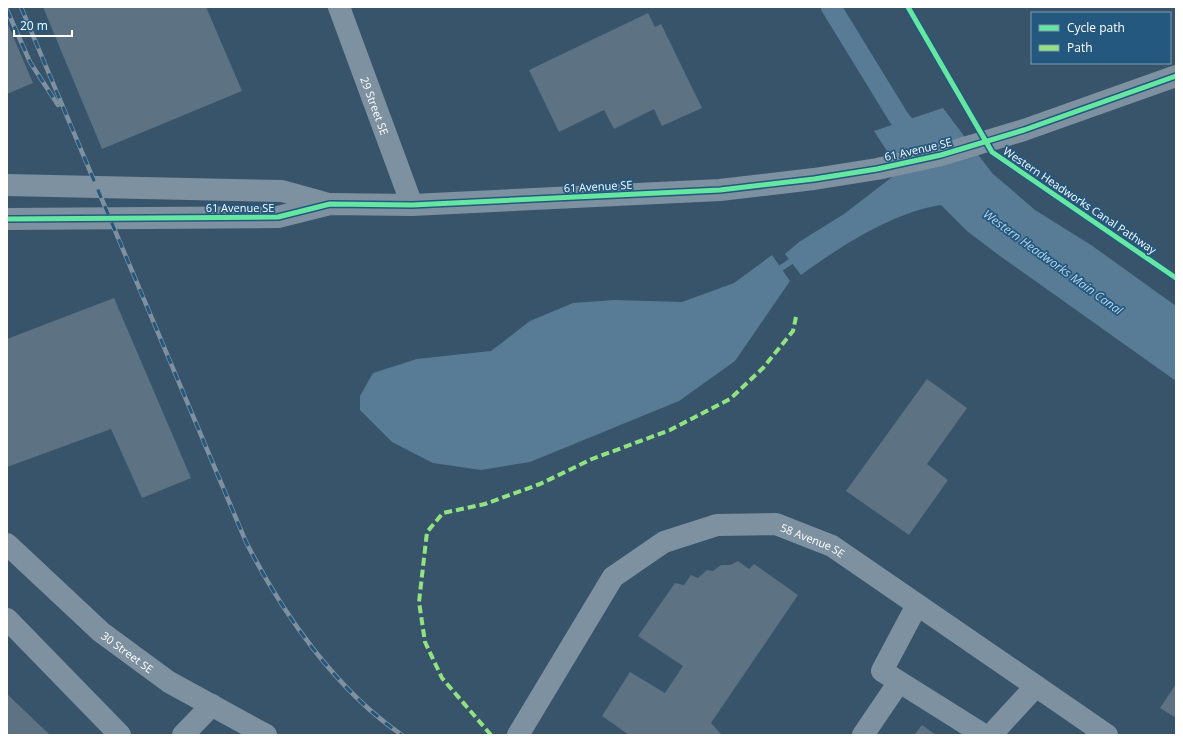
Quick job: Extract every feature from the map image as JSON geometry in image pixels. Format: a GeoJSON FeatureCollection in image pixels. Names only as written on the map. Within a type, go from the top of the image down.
{"type":"FeatureCollection","features":[{"type":"Feature","properties":{"kind":"street","name":"29 Street SE"},"geometry":{"type":"LineString","coordinates":[[339,7],[412,205]]}},
{"type":"Feature","properties":{"kind":"street","name":"61 Avenue SE"},"geometry":{"type":"LineString","coordinates":[[7,185],[282,191],[330,204],[412,205],[720,190],[876,169],[941,156],[1024,130],[1176,76]]}},
{"type":"Feature","properties":{"kind":"street","name":"61 Avenue SE"},"geometry":{"type":"LineString","coordinates":[[7,219],[278,217],[330,204]]}},
{"type":"Feature","properties":{"kind":"street","name":"58 Avenue SE"},"geometry":{"type":"LineString","coordinates":[[518,735],[613,577],[664,542],[717,524],[776,524],[832,546],[1107,735]]}},
{"type":"Feature","properties":{"kind":"street","name":"30 Street SE"},"geometry":{"type":"LineString","coordinates":[[11,556],[101,632],[170,682],[266,735]]}},
{"type":"Feature","properties":{"kind":"street"},"geometry":{"type":"LineString","coordinates":[[917,605],[882,671],[984,735]]}},
{"type":"Feature","properties":{"kind":"street"},"geometry":{"type":"LineString","coordinates":[[7,620],[120,735]]}},
{"type":"Feature","properties":{"kind":"street"},"geometry":{"type":"LineString","coordinates":[[863,735],[899,682]]}},
{"type":"Feature","properties":{"kind":"street"},"geometry":{"type":"LineString","coordinates":[[991,735],[1036,686]]}},
{"type":"Feature","properties":{"kind":"street"},"geometry":{"type":"LineString","coordinates":[[183,735],[212,705]]}},
{"type":"Feature","properties":{"kind":"water"},"geometry":{"type":"Polygon","coordinates":[[[943,108],[992,173],[1035,210],[1091,245],[1176,306],[1176,381],[1000,256],[967,231],[941,205],[904,215],[867,232],[801,275],[785,254],[799,242],[844,214],[900,171],[874,131],[943,108]]]}},
{"type":"Feature","properties":{"kind":"water"},"geometry":{"type":"Polygon","coordinates":[[[772,255],[790,281],[735,361],[679,401],[530,462],[481,470],[433,463],[392,442],[360,410],[360,396],[373,373],[417,359],[491,351],[530,321],[573,303],[615,300],[682,302],[734,283],[772,255]]]}},
{"type":"Feature","properties":{"kind":"building"},"geometry":{"type":"Polygon","coordinates":[[[43,7],[206,7],[242,91],[102,149],[43,7]]]}},
{"type":"Feature","properties":{"kind":"building"},"geometry":{"type":"Polygon","coordinates":[[[648,13],[655,27],[661,24],[702,108],[662,126],[654,109],[614,129],[604,110],[559,132],[529,70],[648,13]]]}},
{"type":"Feature","properties":{"kind":"building"},"geometry":{"type":"Polygon","coordinates":[[[7,22],[33,83],[7,94],[7,22]]]}},
{"type":"Feature","properties":{"kind":"building"},"geometry":{"type":"Polygon","coordinates":[[[114,298],[191,478],[142,498],[111,429],[7,467],[7,339],[114,298]]]}},
{"type":"Feature","properties":{"kind":"building"},"geometry":{"type":"Polygon","coordinates":[[[927,379],[967,408],[927,464],[948,480],[909,535],[846,491],[927,379]]]}},
{"type":"Feature","properties":{"kind":"building"},"geometry":{"type":"Polygon","coordinates":[[[738,561],[749,569],[754,564],[798,595],[711,723],[721,734],[629,735],[602,716],[630,672],[665,693],[683,666],[638,636],[675,583],[684,585],[691,575],[698,578],[707,570],[713,571],[721,565],[730,565],[738,561]]]}},
{"type":"Feature","properties":{"kind":"building"},"geometry":{"type":"Polygon","coordinates":[[[1176,684],[1176,718],[1160,708],[1176,684]]]}},
{"type":"Feature","properties":{"kind":"building"},"geometry":{"type":"Polygon","coordinates":[[[7,694],[50,735],[7,735],[7,694]]]}},
{"type":"Feature","properties":{"kind":"building"},"geometry":{"type":"Polygon","coordinates":[[[922,725],[936,735],[914,735],[922,725]]]}},
{"type":"Feature","properties":{"kind":"waterway","name":"Western Headworks Main Canal"},"geometry":{"type":"LineString","coordinates":[[831,7],[899,118],[919,143]]}},
{"type":"Feature","properties":{"kind":"waterway"},"geometry":{"type":"LineString","coordinates":[[781,268],[796,258]]}},
{"type":"Feature","properties":{"kind":"railway"},"geometry":{"type":"LineString","coordinates":[[21,7],[246,542],[260,569],[294,622],[333,673],[378,717],[402,735]]}},
{"type":"Feature","properties":{"kind":"railway"},"geometry":{"type":"LineString","coordinates":[[7,10],[30,62],[58,105]]}},
{"type":"Feature","properties":{"kind":"marked path"},"geometry":{"type":"LineString","coordinates":[[491,735],[442,678],[425,642],[419,602],[427,532],[443,513],[485,504],[540,484],[592,459],[670,430],[730,399],[763,368],[793,331],[796,317]]}},
{"type":"Feature","properties":{"kind":"cycle path","name":"Western Headworks Canal Pathway"},"geometry":{"type":"LineString","coordinates":[[908,7],[992,152],[1176,278]]}},
{"type":"Feature","properties":{"kind":"cycle path"},"geometry":{"type":"LineString","coordinates":[[7,219],[278,217],[330,204],[412,205],[720,190],[814,179],[877,169],[941,155],[1024,130],[1176,76]]}}]}
